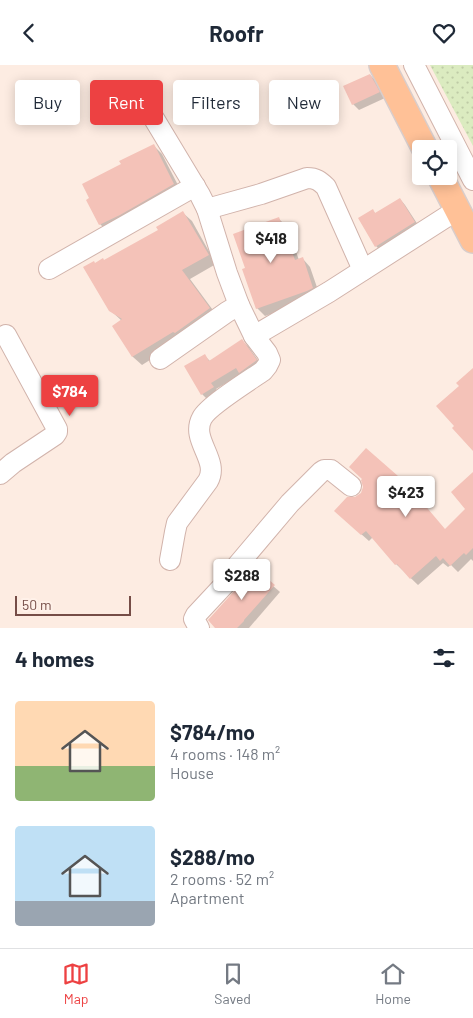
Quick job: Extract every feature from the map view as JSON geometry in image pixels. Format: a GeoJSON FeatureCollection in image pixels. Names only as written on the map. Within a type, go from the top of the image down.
{"type":"FeatureCollection","features":[{"type":"Feature","properties":{"kind":"main road"},"geometry":{"type":"LineString","coordinates":[[382,65],[420,140]]}},
{"type":"Feature","properties":{"kind":"main road"},"geometry":{"type":"LineString","coordinates":[[445,185],[473,240]]}},
{"type":"Feature","properties":{"kind":"street"},"geometry":{"type":"LineString","coordinates":[[414,65],[473,180]]}},
{"type":"Feature","properties":{"kind":"street"},"geometry":{"type":"LineString","coordinates":[[158,125],[207,209],[224,267],[254,336],[270,360],[263,371],[210,409],[200,420],[199,433],[212,473],[177,523],[170,560]]}},
{"type":"Feature","properties":{"kind":"street"},"geometry":{"type":"LineString","coordinates":[[207,209],[313,178],[320,181],[326,187],[363,270]]}},
{"type":"Feature","properties":{"kind":"street"},"geometry":{"type":"LineString","coordinates":[[49,269],[195,186]]}},
{"type":"Feature","properties":{"kind":"street"},"geometry":{"type":"LineString","coordinates":[[254,336],[329,292],[457,209]]}},
{"type":"Feature","properties":{"kind":"street"},"geometry":{"type":"LineString","coordinates":[[160,359],[240,305]]}},
{"type":"Feature","properties":{"kind":"street"},"geometry":{"type":"LineString","coordinates":[[0,474],[57,432],[6,335]]}},
{"type":"Feature","properties":{"kind":"street"},"geometry":{"type":"LineString","coordinates":[[199,628],[194,619],[196,615],[224,585],[230,574],[290,503],[321,472],[331,470],[351,486]]}},
{"type":"Feature","properties":{"kind":"green space"},"geometry":{"type":"Polygon","coordinates":[[[430,65],[473,65],[473,146],[430,65]]]}},
{"type":"Feature","properties":{"kind":"building"},"geometry":{"type":"Polygon","coordinates":[[[370,74],[380,92],[352,105],[343,86],[370,74]]]}},
{"type":"Feature","properties":{"kind":"building"},"geometry":{"type":"Polygon","coordinates":[[[154,144],[174,184],[99,225],[86,200],[89,198],[82,184],[121,164],[119,161],[154,144]]]}},
{"type":"Feature","properties":{"kind":"building"},"geometry":{"type":"Polygon","coordinates":[[[400,198],[415,222],[375,247],[358,218],[373,209],[375,213],[400,198]]]}},
{"type":"Feature","properties":{"kind":"building"},"geometry":{"type":"Polygon","coordinates":[[[183,211],[209,255],[182,270],[210,308],[175,333],[173,332],[132,357],[112,326],[122,319],[109,311],[83,267],[103,258],[104,260],[158,230],[156,227],[183,211]]]}},
{"type":"Feature","properties":{"kind":"building"},"geometry":{"type":"Polygon","coordinates":[[[279,217],[295,260],[303,257],[313,288],[256,309],[242,269],[245,268],[233,234],[279,217]]]}},
{"type":"Feature","properties":{"kind":"building"},"geometry":{"type":"Polygon","coordinates":[[[242,339],[257,360],[239,373],[236,368],[211,383],[214,387],[201,395],[184,366],[205,354],[209,361],[242,339]]]}},
{"type":"Feature","properties":{"kind":"building"},"geometry":{"type":"Polygon","coordinates":[[[473,368],[473,451],[452,428],[454,426],[436,406],[459,386],[456,383],[473,368]]]}},
{"type":"Feature","properties":{"kind":"building"},"geometry":{"type":"Polygon","coordinates":[[[366,448],[406,483],[445,529],[465,509],[451,492],[473,472],[473,548],[466,555],[464,553],[450,566],[443,558],[440,561],[436,556],[410,579],[397,564],[395,565],[366,531],[361,535],[334,511],[347,497],[355,497],[361,493],[363,487],[362,479],[349,467],[366,448]]]}},
{"type":"Feature","properties":{"kind":"building"},"geometry":{"type":"Polygon","coordinates":[[[255,568],[275,585],[237,628],[215,628],[208,620],[255,568]]]}}]}
